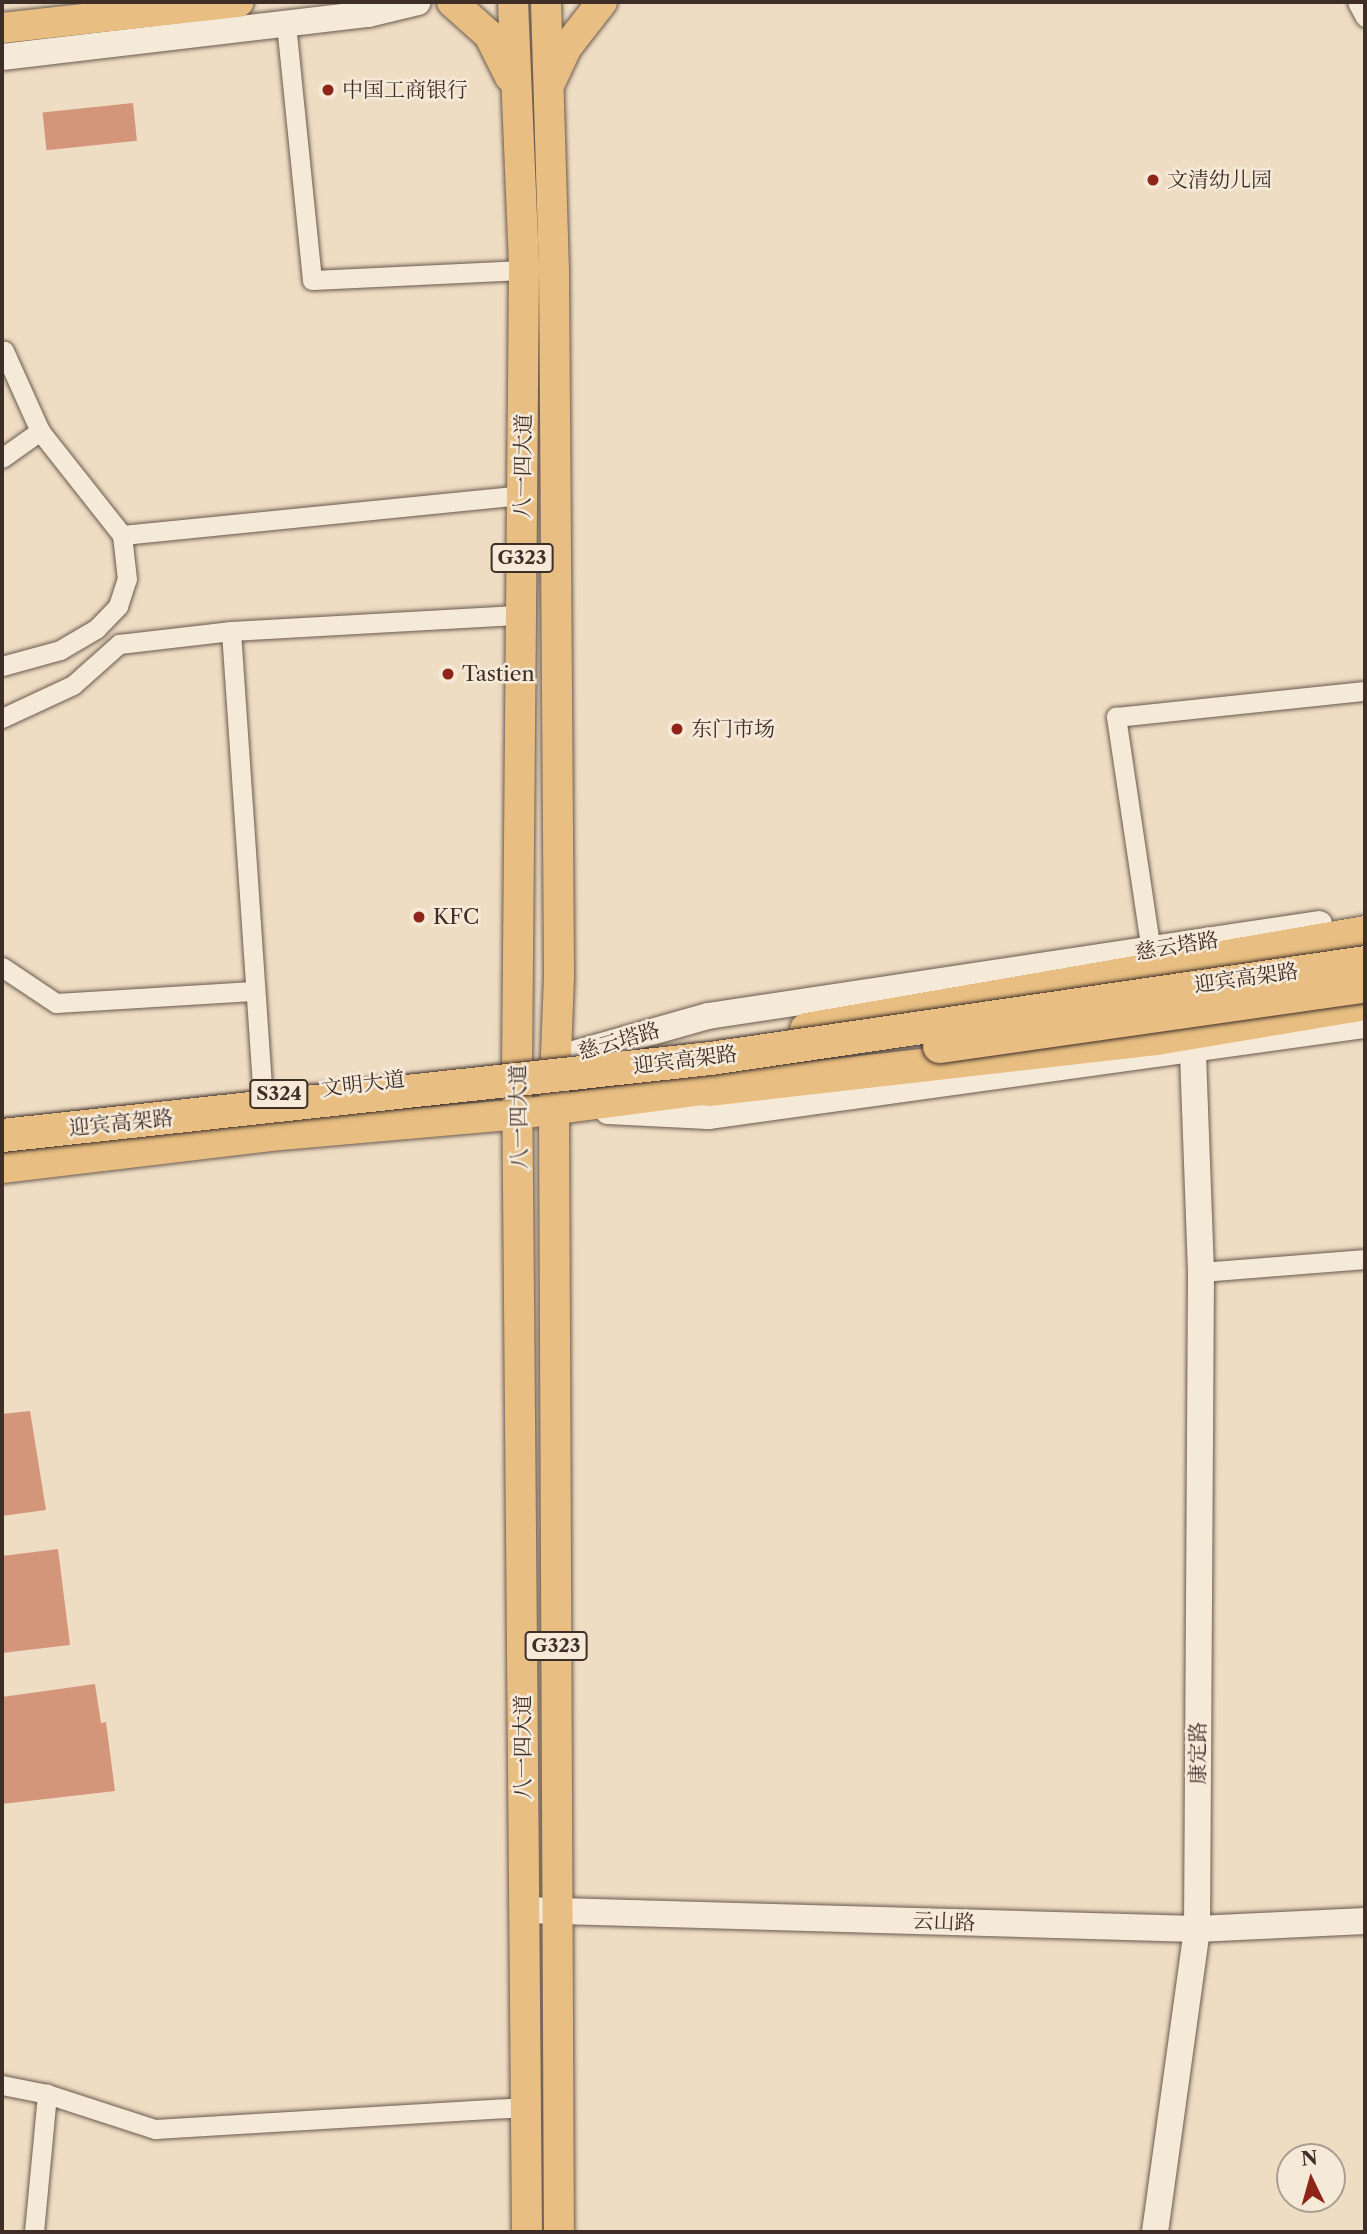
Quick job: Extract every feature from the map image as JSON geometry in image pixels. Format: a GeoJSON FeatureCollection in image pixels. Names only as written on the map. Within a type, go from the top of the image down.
{"type":"FeatureCollection","features":[{"type":"Feature","properties":{"kind":"highway"},"geometry":{"type":"LineString","coordinates":[[709,1046],[1365,932]]}},
{"type":"Feature","properties":{"kind":"highway","name":"迎宾高架路"},"geometry":{"type":"LineString","coordinates":[[2,1136],[710,1058],[1365,962]]}},
{"type":"Feature","properties":{"kind":"highway","name":"迎宾高架路"},"geometry":{"type":"LineString","coordinates":[[2,1153],[713,1077],[1365,985]]}},
{"type":"Feature","properties":{"kind":"highway"},"geometry":{"type":"LineString","coordinates":[[709,1089],[1156,1038],[1365,1003]]}},
{"type":"Feature","properties":{"kind":"main road"},"geometry":{"type":"LineString","coordinates":[[2,28],[239,2]]}},
{"type":"Feature","properties":{"kind":"main road"},"geometry":{"type":"LineString","coordinates":[[452,2],[478,22],[498,48],[517,112]]}},
{"type":"Feature","properties":{"kind":"main road","name":"八一四大道"},"geometry":{"type":"LineString","coordinates":[[513,2],[524,270],[517,1066],[520,1114],[527,2232]]}},
{"type":"Feature","properties":{"kind":"main road","name":"八一四大道"},"geometry":{"type":"LineString","coordinates":[[546,2],[546,105],[554,272],[556,1911],[559,2232]]}},
{"type":"Feature","properties":{"kind":"main road"},"geometry":{"type":"LineString","coordinates":[[546,105],[550,85],[567,47],[602,2]]}},
{"type":"Feature","properties":{"kind":"main road","name":"慈云塔路"},"geometry":{"type":"LineString","coordinates":[[556,1059],[709,1046],[1365,943]]}},
{"type":"Feature","properties":{"kind":"main road"},"geometry":{"type":"LineString","coordinates":[[554,1108],[709,1089],[1365,996]]}},
{"type":"Feature","properties":{"kind":"main road","name":"文明大道"},"geometry":{"type":"LineString","coordinates":[[2,1124],[263,1096],[556,1059]]}},
{"type":"Feature","properties":{"kind":"main road","name":"文明大道"},"geometry":{"type":"LineString","coordinates":[[2,1168],[270,1136],[520,1114],[554,1108]]}},
{"type":"Feature","properties":{"kind":"street"},"geometry":{"type":"LineString","coordinates":[[2,57],[368,14],[418,2]]}},
{"type":"Feature","properties":{"kind":"street"},"geometry":{"type":"LineString","coordinates":[[1357,2],[1365,17]]}},
{"type":"Feature","properties":{"kind":"street"},"geometry":{"type":"LineString","coordinates":[[286,24],[312,280],[524,270]]}},
{"type":"Feature","properties":{"kind":"street"},"geometry":{"type":"LineString","coordinates":[[2,666],[60,650],[96,629],[118,606],[127,579],[122,536],[40,431],[4,351]]}},
{"type":"Feature","properties":{"kind":"street"},"geometry":{"type":"LineString","coordinates":[[2,458],[40,431]]}},
{"type":"Feature","properties":{"kind":"street"},"geometry":{"type":"LineString","coordinates":[[122,536],[522,495]]}},
{"type":"Feature","properties":{"kind":"street"},"geometry":{"type":"LineString","coordinates":[[2,718],[64,691],[119,644],[231,631],[521,615]]}},
{"type":"Feature","properties":{"kind":"street"},"geometry":{"type":"LineString","coordinates":[[231,631],[253,991],[263,1096]]}},
{"type":"Feature","properties":{"kind":"street"},"geometry":{"type":"LineString","coordinates":[[1151,951],[1116,717],[1365,691]]}},
{"type":"Feature","properties":{"kind":"street","name":"慈云塔路"},"geometry":{"type":"LineString","coordinates":[[556,1059],[708,1016],[1151,951],[1365,916]]}},
{"type":"Feature","properties":{"kind":"street"},"geometry":{"type":"LineString","coordinates":[[2,967],[56,1003],[253,991]]}},
{"type":"Feature","properties":{"kind":"street"},"geometry":{"type":"LineString","coordinates":[[554,1108],[708,1116],[1193,1052],[1365,1025]]}},
{"type":"Feature","properties":{"kind":"street","name":"康定路"},"geometry":{"type":"LineString","coordinates":[[1156,2232],[1197,1929],[1201,1272],[1193,1052]]}},
{"type":"Feature","properties":{"kind":"street"},"geometry":{"type":"LineString","coordinates":[[1201,1272],[1365,1259]]}},
{"type":"Feature","properties":{"kind":"street","name":"云山路"},"geometry":{"type":"LineString","coordinates":[[524,1910],[1197,1929],[1365,1920]]}},
{"type":"Feature","properties":{"kind":"street"},"geometry":{"type":"LineString","coordinates":[[2,2085],[47,2094],[155,2129],[526,2107]]}},
{"type":"Feature","properties":{"kind":"street"},"geometry":{"type":"LineString","coordinates":[[34,2232],[47,2094]]}},
{"type":"Feature","properties":{"kind":"building"},"geometry":{"type":"Polygon","coordinates":[[[133,103],[137,141],[46,150],[42,113],[133,103]]]}},
{"type":"Feature","properties":{"kind":"building"},"geometry":{"type":"Polygon","coordinates":[[[30,1411],[46,1510],[2,1516],[2,1414],[30,1411]]]}},
{"type":"Feature","properties":{"kind":"building"},"geometry":{"type":"Polygon","coordinates":[[[58,1549],[70,1645],[2,1653],[2,1556],[58,1549]]]}},
{"type":"Feature","properties":{"kind":"building"},"geometry":{"type":"Polygon","coordinates":[[[95,1684],[101,1723],[106,1722],[115,1791],[2,1804],[2,1697],[95,1684]]]}},
{"type":"Feature","properties":{"kind":"place","name":"中国工商银行"},"geometry":{"type":"Point","coordinates":[328,90]}},
{"type":"Feature","properties":{"kind":"place","name":"文清幼儿园"},"geometry":{"type":"Point","coordinates":[1153,180]}},
{"type":"Feature","properties":{"kind":"place","name":"Tastien"},"geometry":{"type":"Point","coordinates":[448,674]}},
{"type":"Feature","properties":{"kind":"place","name":"东门市场"},"geometry":{"type":"Point","coordinates":[677,729]}},
{"type":"Feature","properties":{"kind":"place","name":"KFC"},"geometry":{"type":"Point","coordinates":[419,917]}}]}
